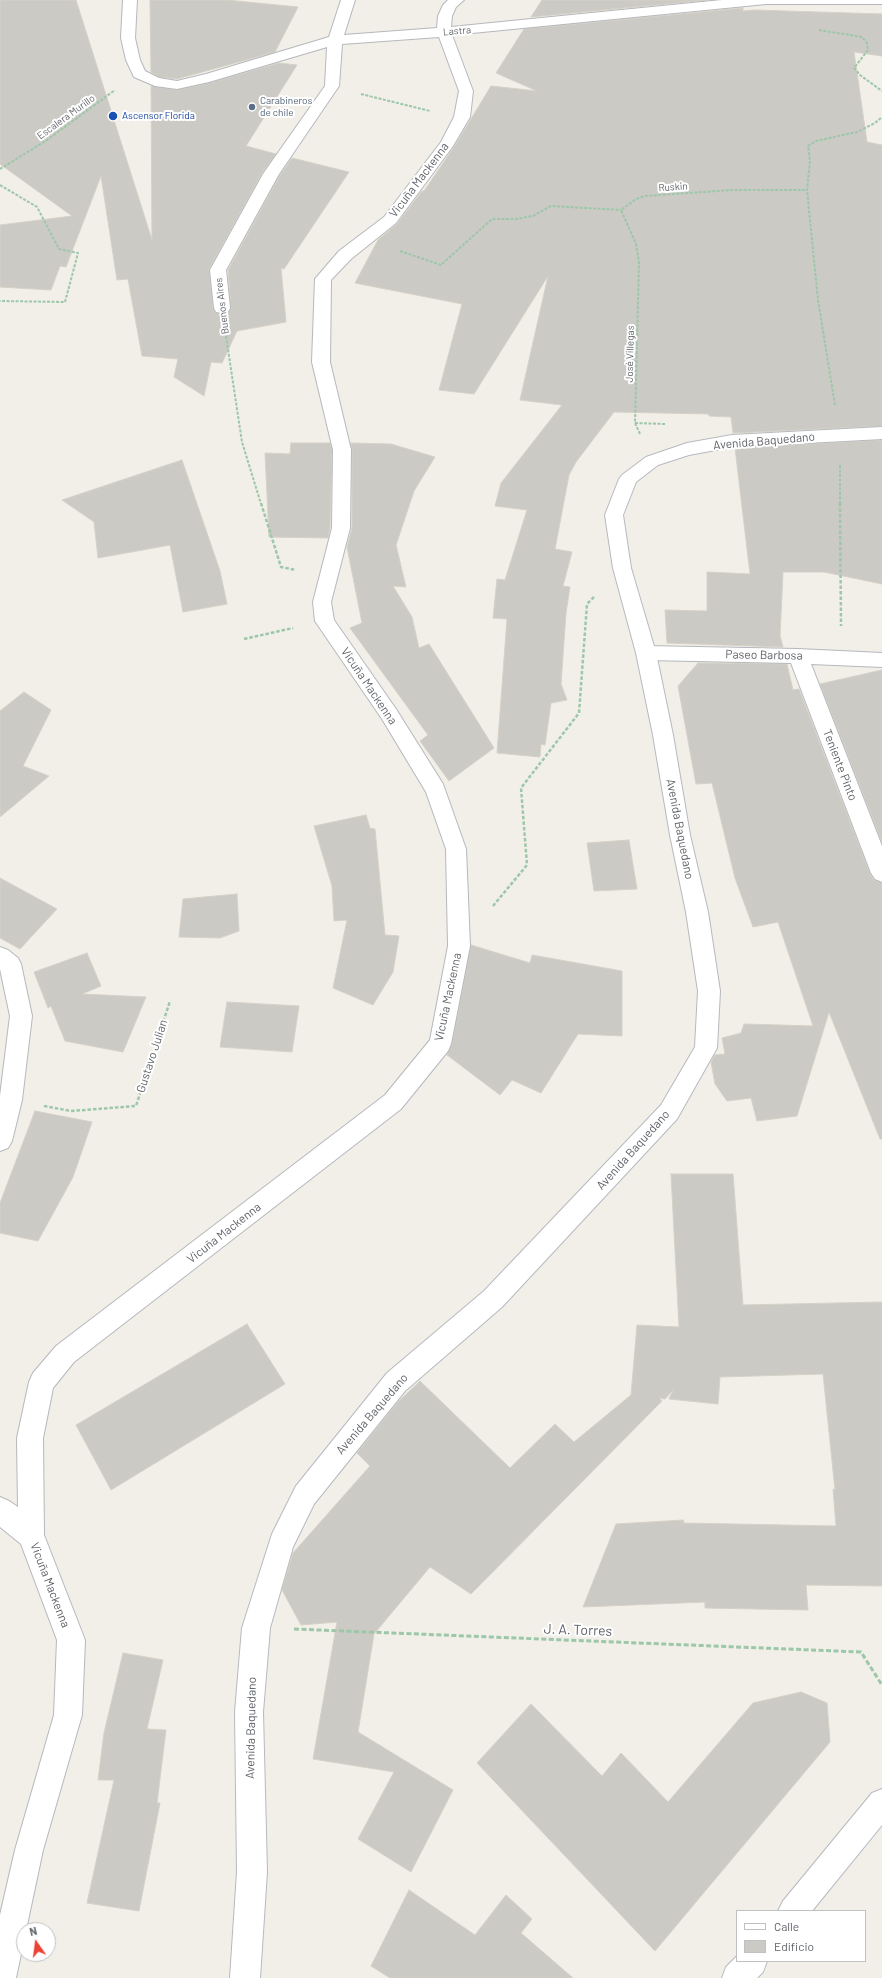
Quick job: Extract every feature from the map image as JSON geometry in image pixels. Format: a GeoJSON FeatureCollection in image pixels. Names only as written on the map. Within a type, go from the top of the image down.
{"type":"FeatureCollection","features":[{"type":"Feature","properties":{"kind":"street"},"geometry":{"type":"LineString","coordinates":[[130,0],[128,38],[133,60],[139,74]]}},
{"type":"Feature","properties":{"kind":"street"},"geometry":{"type":"LineString","coordinates":[[332,86],[335,40],[348,0]]}},
{"type":"Feature","properties":{"kind":"street"},"geometry":{"type":"LineString","coordinates":[[444,32],[445,16],[450,6],[457,0]]}},
{"type":"Feature","properties":{"kind":"street","name":"Lastra"},"geometry":{"type":"LineString","coordinates":[[139,74],[155,82],[177,85],[209,78],[335,40],[444,32],[764,0]]}},
{"type":"Feature","properties":{"kind":"street"},"geometry":{"type":"LineString","coordinates":[[768,0],[882,0]]}},
{"type":"Feature","properties":{"kind":"street","name":"Vicuña Mackenna"},"geometry":{"type":"LineString","coordinates":[[1,1978],[29,1850],[68,1715],[71,1640],[30,1535],[30,1438],[42,1382],[65,1354],[393,1102],[440,1044],[459,946],[456,849],[436,790],[389,714],[325,621],[322,602],[341,528],[342,450],[320,362],[323,279],[345,255],[390,220],[448,143],[462,116],[466,91],[444,32]]}},
{"type":"Feature","properties":{"kind":"street","name":"Buenos Aires"},"geometry":{"type":"LineString","coordinates":[[222,308],[218,270],[271,174],[332,86]]}},
{"type":"Feature","properties":{"kind":"street","name":"Avenida Baquedano"},"geometry":{"type":"LineString","coordinates":[[245,1978],[252,1872],[249,1712],[256,1628],[281,1543],[305,1495],[396,1382],[493,1299],[669,1112],[706,1048],[709,991],[697,912],[680,835],[663,735],[646,653],[622,568],[614,515],[628,479],[652,460],[687,449],[732,441],[882,433]]}},
{"type":"Feature","properties":{"kind":"street","name":"Paseo Barbosa"},"geometry":{"type":"LineString","coordinates":[[646,653],[798,656],[882,660]]}},
{"type":"Feature","properties":{"kind":"street","name":"Teniente Pinto"},"geometry":{"type":"LineString","coordinates":[[798,656],[882,873]]}},
{"type":"Feature","properties":{"kind":"street"},"geometry":{"type":"LineString","coordinates":[[0,956],[10,964],[21,1016],[11,1100],[0,1141]]}},
{"type":"Feature","properties":{"kind":"street"},"geometry":{"type":"LineString","coordinates":[[0,1510],[30,1535]]}},
{"type":"Feature","properties":{"kind":"street"},"geometry":{"type":"LineString","coordinates":[[794,1910],[882,1803]]}},
{"type":"Feature","properties":{"kind":"street"},"geometry":{"type":"LineString","coordinates":[[737,1978],[751,1962]]}},
{"type":"Feature","properties":{"kind":"path"},"geometry":{"type":"LineString","coordinates":[[868,50],[854,68],[860,75],[882,91]]}},
{"type":"Feature","properties":{"kind":"path","name":"Escalera Murillo"},"geometry":{"type":"LineString","coordinates":[[0,169],[47,140],[139,74]]}},
{"type":"Feature","properties":{"kind":"path"},"geometry":{"type":"LineString","coordinates":[[332,86],[423,110],[462,116]]}},
{"type":"Feature","properties":{"kind":"path","name":"Ruskin"},"geometry":{"type":"LineString","coordinates":[[622,210],[636,199],[645,196],[732,190],[807,190],[810,160],[808,146],[816,141],[857,132],[882,118]]}},
{"type":"Feature","properties":{"kind":"path"},"geometry":{"type":"LineString","coordinates":[[0,185],[38,207],[60,249],[78,252],[65,302],[0,301]]}},
{"type":"Feature","properties":{"kind":"path"},"geometry":{"type":"LineString","coordinates":[[390,220],[400,252],[441,265],[492,219],[516,219],[533,216],[551,206],[622,210]]}},
{"type":"Feature","properties":{"kind":"path","name":"José Villegas"},"geometry":{"type":"LineString","coordinates":[[622,210],[636,244],[638,284],[635,423]]}},
{"type":"Feature","properties":{"kind":"path","name":"Buenos Aires"},"geometry":{"type":"LineString","coordinates":[[222,308],[242,442],[281,567],[328,578]]}},
{"type":"Feature","properties":{"kind":"path"},"geometry":{"type":"LineString","coordinates":[[459,946],[527,865],[521,788],[579,713],[587,604],[622,568]]}},
{"type":"Feature","properties":{"kind":"path"},"geometry":{"type":"LineString","coordinates":[[244,639],[325,621]]}},
{"type":"Feature","properties":{"kind":"path","name":"Gustavo Julian"},"geometry":{"type":"LineString","coordinates":[[11,1100],[71,1111],[136,1106],[170,1001]]}},
{"type":"Feature","properties":{"kind":"path","name":"J. A. Torres"},"geometry":{"type":"LineString","coordinates":[[256,1628],[861,1652],[882,1685]]}},
{"type":"Feature","properties":{"kind":"building"},"geometry":{"type":"Polygon","coordinates":[[[0,0],[76,0],[152,240],[151,86],[177,90],[209,83],[279,63],[297,65],[246,146],[276,154],[262,173],[209,269],[213,308],[215,313],[228,313],[231,309],[228,270],[280,175],[292,158],[349,172],[284,269],[281,268],[286,322],[237,331],[222,363],[211,362],[204,396],[174,377],[178,359],[142,356],[128,279],[117,280],[101,176],[66,267],[60,266],[51,290],[0,287],[0,225],[72,216],[0,164],[0,0]]]}},
{"type":"Feature","properties":{"kind":"building"},"geometry":{"type":"Polygon","coordinates":[[[150,0],[227,0],[298,7],[275,52],[177,79],[159,77],[151,72],[150,0]]]}},
{"type":"Feature","properties":{"kind":"building"},"geometry":{"type":"Polygon","coordinates":[[[542,0],[707,0],[531,17],[542,0]]]}},
{"type":"Feature","properties":{"kind":"building"},"geometry":{"type":"Polygon","coordinates":[[[743,8],[743,11],[754,10],[882,14],[882,56],[854,52],[867,142],[882,145],[882,426],[733,433],[731,417],[709,416],[709,414],[614,412],[576,462],[569,475],[555,549],[572,552],[563,586],[570,587],[566,613],[561,684],[567,700],[551,703],[545,745],[541,744],[540,757],[497,753],[507,619],[493,618],[497,579],[505,580],[527,510],[495,506],[501,483],[562,405],[520,400],[548,276],[474,394],[439,390],[462,304],[355,283],[378,240],[397,224],[422,191],[424,191],[454,147],[491,86],[537,91],[496,73],[524,29],[743,8]]]}},
{"type":"Feature","properties":{"kind":"building"},"geometry":{"type":"Polygon","coordinates":[[[882,440],[882,584],[824,572],[783,572],[780,636],[783,647],[667,643],[665,610],[707,611],[707,572],[750,574],[735,448],[882,440]]]}},
{"type":"Feature","properties":{"kind":"building"},"geometry":{"type":"Polygon","coordinates":[[[291,443],[330,443],[332,450],[330,528],[328,538],[269,537],[265,453],[290,454],[291,443]]]}},
{"type":"Feature","properties":{"kind":"building"},"geometry":{"type":"Polygon","coordinates":[[[351,443],[391,444],[435,457],[414,491],[396,545],[406,587],[393,586],[412,617],[419,648],[429,644],[494,748],[449,781],[420,741],[428,735],[350,628],[362,623],[347,547],[352,528],[351,443]]]}},
{"type":"Feature","properties":{"kind":"building"},"geometry":{"type":"Polygon","coordinates":[[[182,460],[220,571],[227,604],[183,612],[170,545],[98,558],[94,522],[62,500],[182,460]]]}},
{"type":"Feature","properties":{"kind":"building"},"geometry":{"type":"Polygon","coordinates":[[[698,663],[787,664],[793,690],[799,689],[870,874],[874,880],[882,883],[882,1139],[880,1139],[829,1012],[797,1116],[757,1121],[751,1098],[727,1101],[715,1084],[711,1062],[715,1055],[725,1054],[722,1038],[741,1033],[744,1024],[813,1026],[778,922],[753,927],[735,878],[712,783],[696,784],[678,686],[698,663]]]}},
{"type":"Feature","properties":{"kind":"building"},"geometry":{"type":"Polygon","coordinates":[[[882,670],[882,842],[820,684],[882,670]]]}},
{"type":"Feature","properties":{"kind":"building"},"geometry":{"type":"Polygon","coordinates":[[[24,692],[51,710],[23,766],[49,776],[0,817],[0,711],[24,692]]]}},
{"type":"Feature","properties":{"kind":"building"},"geometry":{"type":"Polygon","coordinates":[[[366,815],[370,828],[375,829],[385,935],[399,936],[393,972],[373,1005],[333,988],[347,920],[334,921],[332,886],[314,826],[366,815]]]}},
{"type":"Feature","properties":{"kind":"building"},"geometry":{"type":"Polygon","coordinates":[[[629,840],[637,889],[594,891],[587,843],[629,840]]]}},
{"type":"Feature","properties":{"kind":"building"},"geometry":{"type":"Polygon","coordinates":[[[0,878],[57,909],[20,949],[0,938],[0,878]]]}},
{"type":"Feature","properties":{"kind":"building"},"geometry":{"type":"Polygon","coordinates":[[[237,894],[239,931],[220,938],[179,937],[183,899],[237,894]]]}},
{"type":"Feature","properties":{"kind":"building"},"geometry":{"type":"Polygon","coordinates":[[[471,945],[530,963],[532,955],[622,971],[622,1036],[578,1034],[541,1093],[512,1080],[500,1095],[447,1055],[452,1044],[471,945]]]}},
{"type":"Feature","properties":{"kind":"building"},"geometry":{"type":"Polygon","coordinates":[[[87,953],[101,986],[82,994],[146,997],[123,1052],[65,1041],[51,1006],[48,1008],[34,972],[87,953]]]}},
{"type":"Feature","properties":{"kind":"building"},"geometry":{"type":"Polygon","coordinates":[[[227,1002],[299,1006],[292,1052],[220,1047],[227,1002]]]}},
{"type":"Feature","properties":{"kind":"building"},"geometry":{"type":"Polygon","coordinates":[[[35,1111],[92,1122],[73,1177],[38,1241],[0,1233],[0,1203],[35,1111]]]}},
{"type":"Feature","properties":{"kind":"building"},"geometry":{"type":"Polygon","coordinates":[[[671,1174],[733,1174],[743,1305],[882,1302],[882,1586],[806,1585],[808,1610],[705,1608],[705,1602],[583,1607],[616,1524],[684,1520],[683,1523],[836,1526],[833,1489],[835,1490],[823,1374],[720,1377],[718,1404],[669,1399],[673,1390],[665,1399],[659,1398],[662,1401],[471,1594],[430,1567],[374,1634],[358,1732],[453,1790],[411,1872],[358,1839],[394,1772],[313,1759],[337,1622],[301,1625],[282,1590],[293,1553],[370,1466],[357,1453],[398,1402],[420,1381],[510,1468],[555,1424],[574,1442],[631,1395],[637,1325],[679,1327],[671,1174]]]}},
{"type":"Feature","properties":{"kind":"building"},"geometry":{"type":"Polygon","coordinates":[[[247,1324],[285,1384],[111,1490],[76,1425],[247,1324]]]}},
{"type":"Feature","properties":{"kind":"building"},"geometry":{"type":"Polygon","coordinates":[[[123,1653],[163,1660],[147,1729],[166,1730],[157,1803],[160,1803],[139,1911],[87,1903],[114,1780],[98,1780],[104,1733],[123,1653]]]}},
{"type":"Feature","properties":{"kind":"building"},"geometry":{"type":"Polygon","coordinates":[[[801,1692],[827,1703],[830,1742],[655,1951],[477,1763],[531,1704],[602,1776],[621,1753],[668,1802],[753,1703],[801,1692]]]}},
{"type":"Feature","properties":{"kind":"building"},"geometry":{"type":"Polygon","coordinates":[[[409,1890],[475,1935],[506,1895],[532,1919],[521,1933],[573,1978],[390,1978],[371,1966],[409,1890]]]}},
{"type":"Feature","properties":{"kind":"place","name":"Carabineros de chile"},"geometry":{"type":"Point","coordinates":[252,107]}},
{"type":"Feature","properties":{"kind":"place","name":"Ascensor Florida"},"geometry":{"type":"Point","coordinates":[113,116]}}]}
